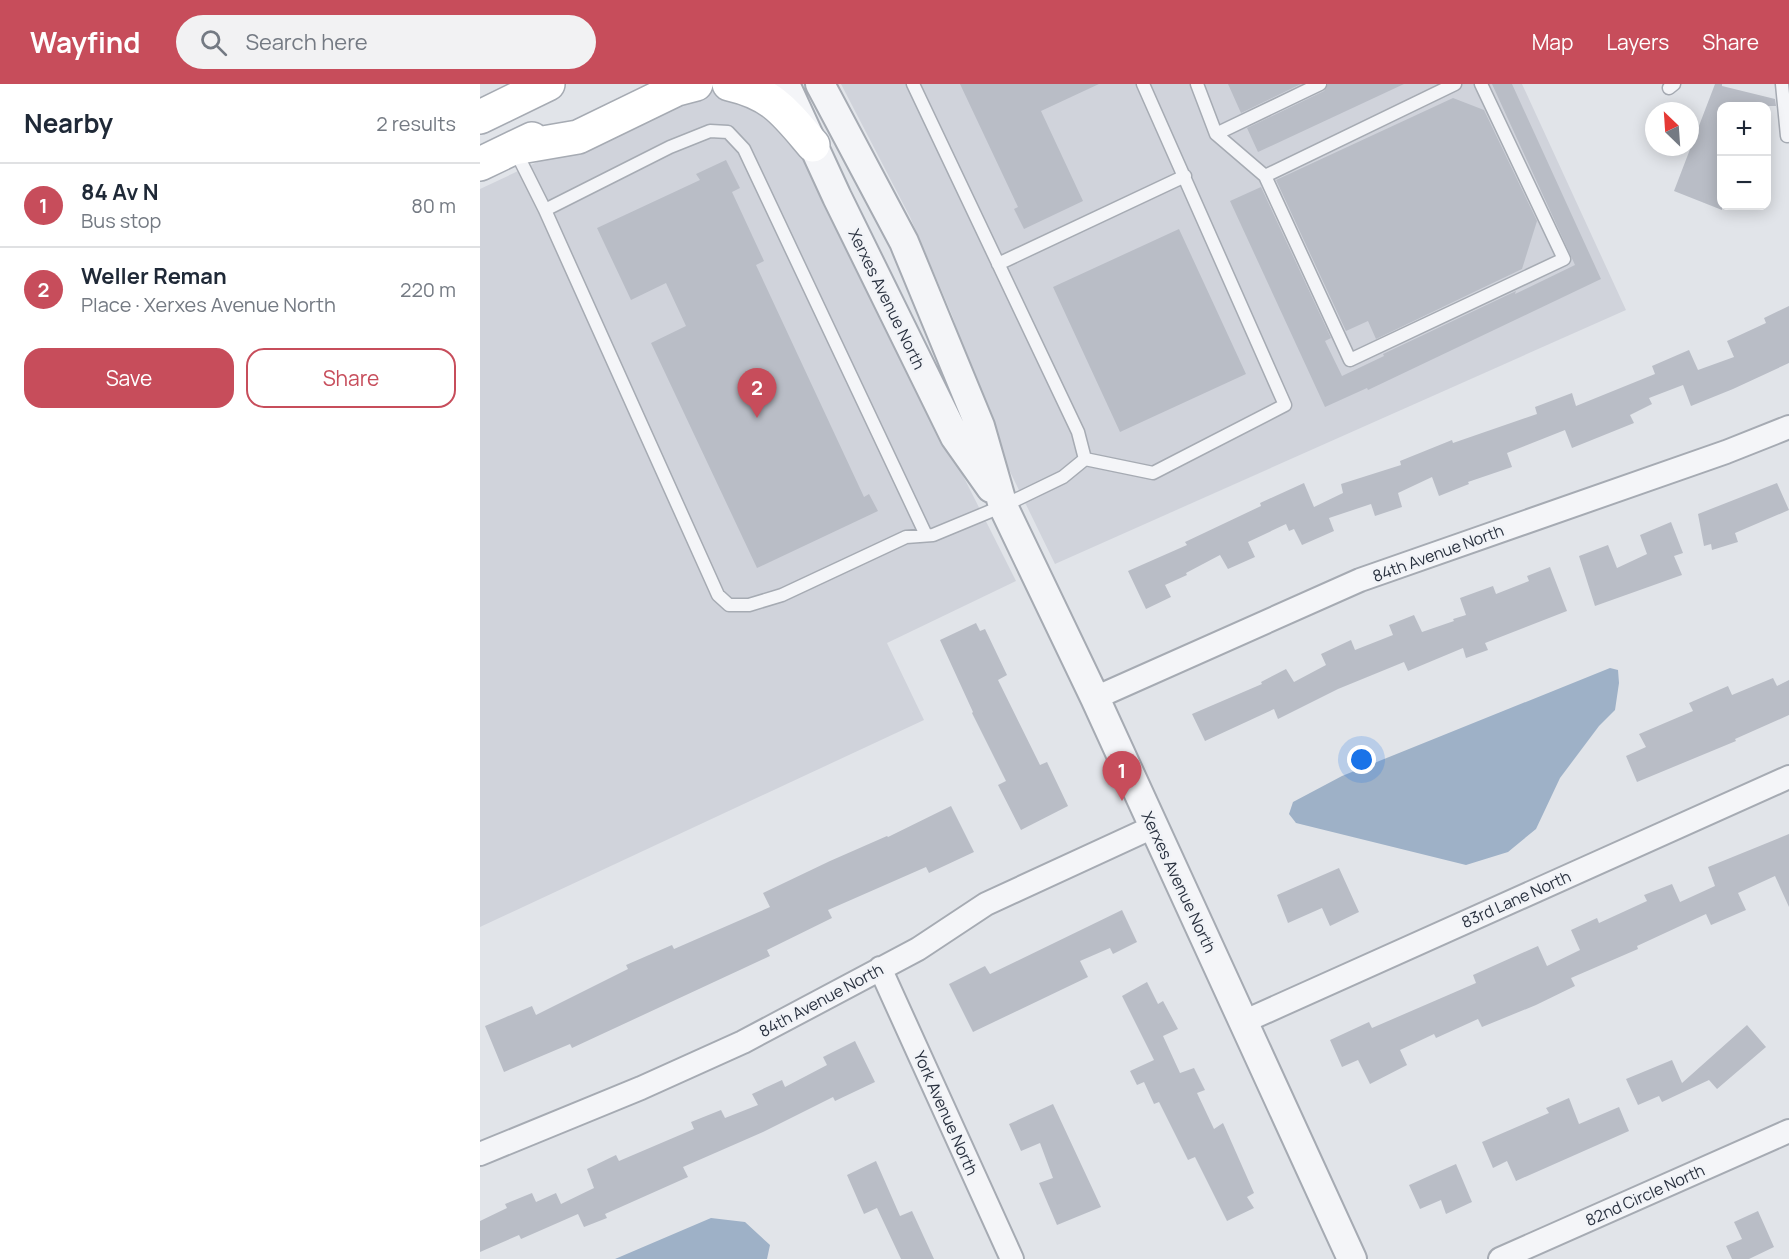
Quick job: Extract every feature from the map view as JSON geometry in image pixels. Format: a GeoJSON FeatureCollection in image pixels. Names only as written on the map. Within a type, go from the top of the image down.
{"type":"FeatureCollection","features":[{"type":"Feature","properties":{"kind":"main road"},"geometry":{"type":"LineString","coordinates":[[480,117],[548,84]]}},
{"type":"Feature","properties":{"kind":"main road"},"geometry":{"type":"LineString","coordinates":[[480,164],[648,84]]}},
{"type":"Feature","properties":{"kind":"main road"},"geometry":{"type":"LineString","coordinates":[[514,148],[578,137],[677,89],[696,84]]}},
{"type":"Feature","properties":{"kind":"main road"},"geometry":{"type":"LineString","coordinates":[[729,84],[763,95],[783,108],[813,145]]}},
{"type":"Feature","properties":{"kind":"street","name":"Xerxes Avenue North"},"geometry":{"type":"LineString","coordinates":[[785,84],[955,437],[1004,506]]}},
{"type":"Feature","properties":{"kind":"street","name":"Xerxes Avenue North"},"geometry":{"type":"LineString","coordinates":[[820,84],[904,242],[980,426],[1004,506],[1095,698],[1352,1259]]}},
{"type":"Feature","properties":{"kind":"street","name":"84th Avenue North"},"geometry":{"type":"LineString","coordinates":[[1095,698],[1360,580],[1726,452],[1789,427]]}},
{"type":"Feature","properties":{"kind":"street","name":"83rd Lane North"},"geometry":{"type":"LineString","coordinates":[[1243,1022],[1789,777]]}},
{"type":"Feature","properties":{"kind":"street","name":"84th Avenue North"},"geometry":{"type":"LineString","coordinates":[[480,1155],[641,1088],[743,1042],[918,949],[986,904],[1153,827]]}},
{"type":"Feature","properties":{"kind":"street","name":"York Avenue North"},"geometry":{"type":"LineString","coordinates":[[880,968],[1012,1259]]}},
{"type":"Feature","properties":{"kind":"street","name":"82nd Circle North"},"geometry":{"type":"LineString","coordinates":[[1500,1259],[1789,1131]]}},
{"type":"Feature","properties":{"kind":"lane"},"geometry":{"type":"LineString","coordinates":[[913,84],[1077,432],[1085,459]]}},
{"type":"Feature","properties":{"kind":"lane"},"geometry":{"type":"LineString","coordinates":[[1085,459],[1153,473],[1285,405],[1143,84]]}},
{"type":"Feature","properties":{"kind":"lane"},"geometry":{"type":"LineString","coordinates":[[1197,84],[1216,134],[1265,176],[1350,360],[1564,260],[1480,84]]}},
{"type":"Feature","properties":{"kind":"lane"},"geometry":{"type":"LineString","coordinates":[[1216,134],[1320,84]]}},
{"type":"Feature","properties":{"kind":"lane"},"geometry":{"type":"LineString","coordinates":[[1265,176],[1455,84]]}},
{"type":"Feature","properties":{"kind":"lane"},"geometry":{"type":"LineString","coordinates":[[1782,84],[1788,136]]}},
{"type":"Feature","properties":{"kind":"lane"},"geometry":{"type":"LineString","coordinates":[[545,210],[670,147],[710,131],[728,132],[744,149],[926,535]]}},
{"type":"Feature","properties":{"kind":"lane"},"geometry":{"type":"LineString","coordinates":[[514,148],[545,210],[718,595],[729,605],[749,605],[782,595],[906,537],[933,535],[1004,506],[1063,477],[1085,459]]}},
{"type":"Feature","properties":{"kind":"lane"},"geometry":{"type":"LineString","coordinates":[[998,264],[1185,176]]}},
{"type":"Feature","properties":{"kind":"shaded area"},"geometry":{"type":"Polygon","coordinates":[[[841,84],[1522,84],[1626,310],[1055,564],[996,443],[952,315],[910,217],[841,84]]]}},
{"type":"Feature","properties":{"kind":"shaded area"},"geometry":{"type":"Polygon","coordinates":[[[719,89],[750,101],[792,136],[1016,581],[887,643],[924,720],[480,927],[480,189],[682,94],[719,89]]]}},
{"type":"Feature","properties":{"kind":"water"},"geometry":{"type":"Polygon","coordinates":[[[1610,668],[1618,670],[1619,683],[1615,710],[1599,726],[1560,778],[1536,829],[1508,852],[1466,865],[1296,823],[1289,814],[1293,802],[1342,776],[1610,668]]]}},
{"type":"Feature","properties":{"kind":"water"},"geometry":{"type":"Polygon","coordinates":[[[711,1218],[745,1222],[770,1245],[767,1259],[615,1259],[711,1218]]]}},
{"type":"Feature","properties":{"kind":"building"},"geometry":{"type":"Polygon","coordinates":[[[960,84],[1099,84],[1041,111],[1083,201],[1024,229],[1014,209],[1018,207],[960,84]]]}},
{"type":"Feature","properties":{"kind":"building"},"geometry":{"type":"Polygon","coordinates":[[[1228,84],[1301,84],[1241,113],[1228,84]]]}},
{"type":"Feature","properties":{"kind":"building"},"geometry":{"type":"Polygon","coordinates":[[[1328,84],[1404,84],[1258,152],[1247,128],[1324,91],[1328,84]]]}},
{"type":"Feature","properties":{"kind":"building"},"geometry":{"type":"Polygon","coordinates":[[[1492,84],[1512,84],[1601,279],[1368,390],[1367,388],[1325,407],[1230,201],[1261,187],[1331,338],[1325,341],[1342,376],[1384,356],[1383,354],[1575,265],[1492,84]]]}},
{"type":"Feature","properties":{"kind":"building"},"geometry":{"type":"Polygon","coordinates":[[[1715,84],[1775,99],[1776,106],[1771,106],[1771,102],[1717,102],[1717,208],[1674,191],[1687,156],[1699,156],[1699,126],[1715,84]]]}},
{"type":"Feature","properties":{"kind":"building"},"geometry":{"type":"Polygon","coordinates":[[[1453,98],[1484,110],[1537,221],[1522,269],[1376,339],[1368,321],[1346,331],[1276,180],[1453,98]]]}},
{"type":"Feature","properties":{"kind":"building"},"geometry":{"type":"Polygon","coordinates":[[[726,160],[740,188],[732,192],[764,261],[756,265],[864,497],[869,494],[878,511],[757,568],[651,343],[686,326],[666,283],[631,300],[597,228],[700,180],[696,174],[726,160]]]}},
{"type":"Feature","properties":{"kind":"building"},"geometry":{"type":"Polygon","coordinates":[[[1179,229],[1246,374],[1120,432],[1053,287],[1179,229]]]}},
{"type":"Feature","properties":{"kind":"building"},"geometry":{"type":"Polygon","coordinates":[[[1789,306],[1789,363],[1691,406],[1683,385],[1649,398],[1652,404],[1630,415],[1634,423],[1572,448],[1565,430],[1507,453],[1512,467],[1468,482],[1469,484],[1439,496],[1432,477],[1398,493],[1402,507],[1375,516],[1371,504],[1329,518],[1334,531],[1302,545],[1294,529],[1289,531],[1286,524],[1248,542],[1255,557],[1228,569],[1220,555],[1165,585],[1171,597],[1146,609],[1128,571],[1187,545],[1185,542],[1304,483],[1314,507],[1343,493],[1341,484],[1401,465],[1400,461],[1452,440],[1453,443],[1537,414],[1535,407],[1572,393],[1576,406],[1655,374],[1652,366],[1689,350],[1698,370],[1734,357],[1727,341],[1766,323],[1764,318],[1789,306]]]}},
{"type":"Feature","properties":{"kind":"building"},"geometry":{"type":"Polygon","coordinates":[[[1777,483],[1789,510],[1735,533],[1738,542],[1712,550],[1711,544],[1704,546],[1698,514],[1777,483]]]}},
{"type":"Feature","properties":{"kind":"building"},"geometry":{"type":"Polygon","coordinates":[[[1671,522],[1683,553],[1674,556],[1682,575],[1595,606],[1579,556],[1608,545],[1617,568],[1647,554],[1640,535],[1671,522]]]}},
{"type":"Feature","properties":{"kind":"building"},"geometry":{"type":"Polygon","coordinates":[[[1550,567],[1567,611],[1485,643],[1488,650],[1466,658],[1463,648],[1408,671],[1404,662],[1338,689],[1278,719],[1274,709],[1205,741],[1192,714],[1262,684],[1261,682],[1286,669],[1294,682],[1326,665],[1321,654],[1351,640],[1355,650],[1393,635],[1389,625],[1414,615],[1422,632],[1454,621],[1453,619],[1466,615],[1460,598],[1493,586],[1496,594],[1529,581],[1527,576],[1550,567]]]}},
{"type":"Feature","properties":{"kind":"building"},"geometry":{"type":"Polygon","coordinates":[[[976,623],[980,631],[985,629],[1007,675],[998,680],[1040,765],[1047,762],[1068,806],[1021,830],[998,785],[1006,781],[972,713],[940,640],[976,623]]]}},
{"type":"Feature","properties":{"kind":"building"},"geometry":{"type":"Polygon","coordinates":[[[1773,678],[1777,686],[1789,680],[1789,715],[1735,739],[1736,741],[1637,782],[1626,756],[1646,747],[1639,734],[1693,711],[1689,703],[1728,686],[1732,695],[1773,678]]]}},
{"type":"Feature","properties":{"kind":"building"},"geometry":{"type":"Polygon","coordinates":[[[951,806],[974,852],[929,873],[926,867],[828,910],[832,918],[767,950],[770,956],[572,1048],[570,1044],[504,1072],[485,1026],[532,1006],[536,1015],[628,969],[626,965],[672,945],[674,949],[770,907],[763,893],[951,806]]]}},
{"type":"Feature","properties":{"kind":"building"},"geometry":{"type":"Polygon","coordinates":[[[1789,834],[1789,907],[1775,876],[1738,893],[1746,910],[1711,925],[1706,914],[1637,946],[1638,949],[1571,978],[1575,986],[1482,1027],[1478,1019],[1436,1038],[1434,1034],[1400,1050],[1407,1065],[1370,1084],[1358,1060],[1342,1067],[1330,1040],[1369,1022],[1372,1028],[1476,983],[1473,975],[1538,946],[1547,966],[1580,950],[1571,930],[1597,918],[1599,923],[1647,901],[1644,895],[1672,884],[1680,902],[1715,886],[1708,867],[1789,834]]]}},
{"type":"Feature","properties":{"kind":"building"},"geometry":{"type":"Polygon","coordinates":[[[1339,868],[1359,912],[1330,926],[1322,908],[1288,923],[1277,895],[1339,868]]]}},
{"type":"Feature","properties":{"kind":"building"},"geometry":{"type":"Polygon","coordinates":[[[1122,910],[1137,942],[1113,954],[1110,948],[1080,961],[1088,977],[973,1032],[949,984],[985,966],[990,974],[1122,910]]]}},
{"type":"Feature","properties":{"kind":"building"},"geometry":{"type":"Polygon","coordinates":[[[1147,982],[1158,1004],[1163,1001],[1178,1029],[1163,1036],[1180,1073],[1194,1068],[1205,1090],[1197,1093],[1214,1129],[1223,1123],[1254,1193],[1247,1197],[1254,1208],[1227,1221],[1195,1157],[1188,1160],[1159,1102],[1154,1104],[1144,1082],[1137,1085],[1130,1071],[1154,1060],[1122,996],[1147,982]]]}},
{"type":"Feature","properties":{"kind":"building"},"geometry":{"type":"Polygon","coordinates":[[[1747,1025],[1766,1047],[1717,1089],[1709,1080],[1662,1102],[1659,1096],[1638,1105],[1626,1079],[1672,1060],[1682,1083],[1747,1025]]]}},
{"type":"Feature","properties":{"kind":"building"},"geometry":{"type":"Polygon","coordinates":[[[855,1041],[875,1082],[835,1101],[833,1097],[763,1132],[683,1167],[688,1177],[605,1214],[607,1218],[584,1227],[578,1214],[521,1239],[519,1235],[480,1252],[480,1221],[507,1208],[505,1204],[532,1193],[536,1202],[556,1193],[561,1204],[594,1188],[587,1169],[616,1155],[619,1161],[694,1129],[691,1122],[721,1110],[725,1118],[758,1105],[752,1094],[782,1080],[785,1087],[827,1065],[823,1057],[855,1041]]]}},
{"type":"Feature","properties":{"kind":"building"},"geometry":{"type":"Polygon","coordinates":[[[1569,1098],[1579,1124],[1619,1107],[1629,1131],[1516,1181],[1507,1161],[1493,1168],[1482,1142],[1549,1113],[1546,1108],[1569,1098]]]}},
{"type":"Feature","properties":{"kind":"building"},"geometry":{"type":"Polygon","coordinates":[[[1053,1104],[1101,1207],[1057,1225],[1039,1183],[1053,1178],[1040,1143],[1021,1151],[1009,1124],[1053,1104]]]}},
{"type":"Feature","properties":{"kind":"building"},"geometry":{"type":"Polygon","coordinates":[[[876,1161],[900,1216],[912,1211],[934,1259],[901,1259],[877,1208],[864,1214],[847,1175],[876,1161]]]}},
{"type":"Feature","properties":{"kind":"building"},"geometry":{"type":"Polygon","coordinates":[[[1456,1164],[1472,1202],[1446,1214],[1441,1200],[1420,1209],[1409,1185],[1456,1164]]]}},
{"type":"Feature","properties":{"kind":"building"},"geometry":{"type":"Polygon","coordinates":[[[1758,1211],[1774,1247],[1749,1259],[1732,1259],[1726,1246],[1742,1239],[1734,1222],[1758,1211]]]}},
{"type":"Feature","properties":{"kind":"place","name":"Weller Reman"},"geometry":{"type":"Point","coordinates":[757,418]}},
{"type":"Feature","properties":{"kind":"place","name":"84 Av N"},"geometry":{"type":"Point","coordinates":[1122,801]}}]}
